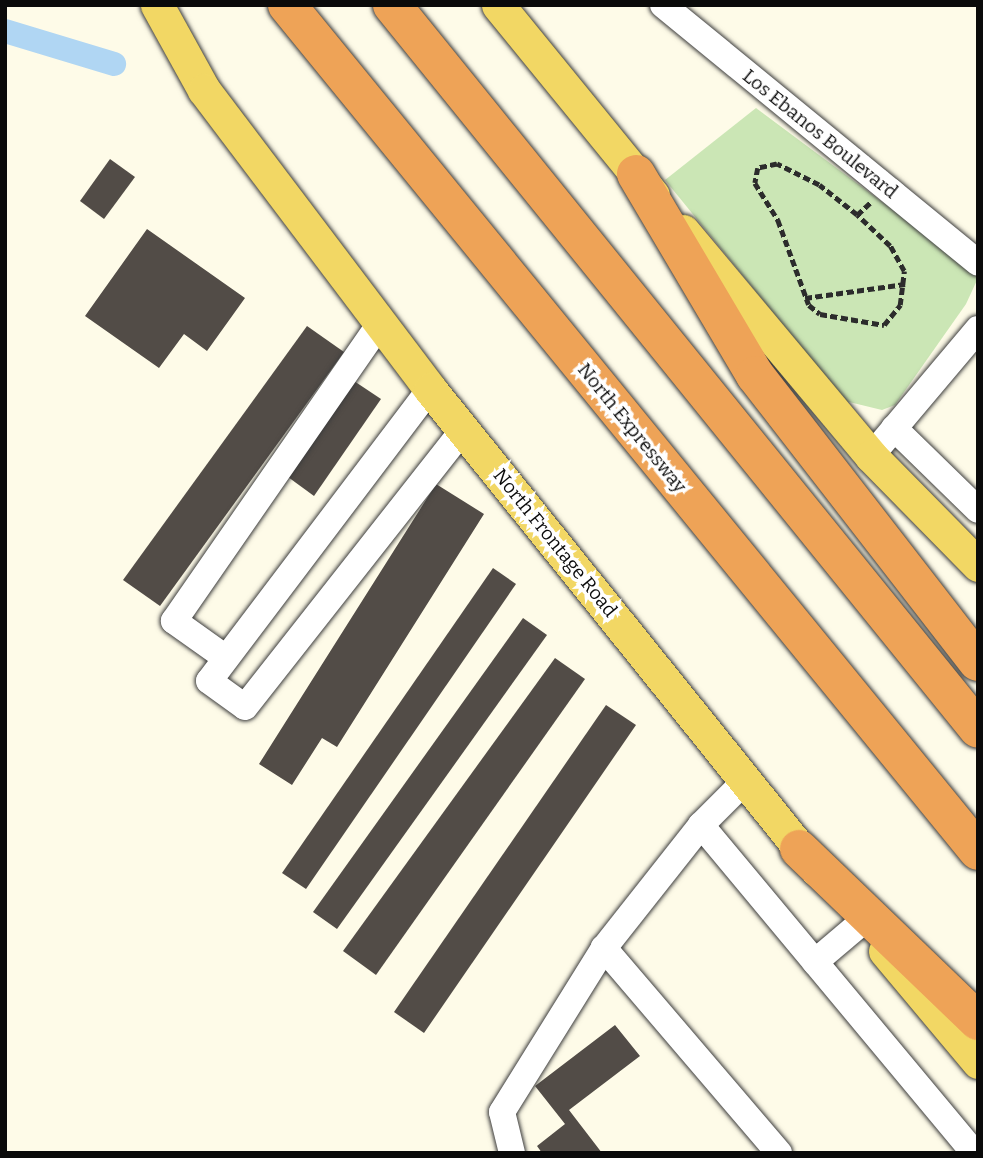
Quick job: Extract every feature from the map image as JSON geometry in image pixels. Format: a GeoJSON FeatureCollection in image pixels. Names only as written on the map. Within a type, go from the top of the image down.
{"type":"FeatureCollection","features":[{"type":"Feature","properties":{"kind":"highway","name":"North Expressway"},"geometry":{"type":"LineString","coordinates":[[287,5],[978,851]]}},
{"type":"Feature","properties":{"kind":"highway"},"geometry":{"type":"LineString","coordinates":[[392,5],[978,729]]}},
{"type":"Feature","properties":{"kind":"highway"},"geometry":{"type":"LineString","coordinates":[[636,174],[755,375],[978,662]]}},
{"type":"Feature","properties":{"kind":"highway"},"geometry":{"type":"LineString","coordinates":[[799,849],[978,1021]]}},
{"type":"Feature","properties":{"kind":"main road","name":"North Frontage Road"},"geometry":{"type":"LineString","coordinates":[[157,5],[204,90],[430,389],[799,849],[978,1062]]}},
{"type":"Feature","properties":{"kind":"main road"},"geometry":{"type":"LineString","coordinates":[[498,5],[871,456],[978,565]]}},
{"type":"Feature","properties":{"kind":"street","name":"Los Ebanos Boulevard"},"geometry":{"type":"LineString","coordinates":[[663,5],[978,263]]}},
{"type":"Feature","properties":{"kind":"street"},"geometry":{"type":"LineString","coordinates":[[226,658],[174,621],[381,322]]}},
{"type":"Feature","properties":{"kind":"street"},"geometry":{"type":"LineString","coordinates":[[871,456],[978,329]]}},
{"type":"Feature","properties":{"kind":"street"},"geometry":{"type":"LineString","coordinates":[[430,389],[209,681],[245,708],[464,429]]}},
{"type":"Feature","properties":{"kind":"street"},"geometry":{"type":"LineString","coordinates":[[894,428],[978,510]]}},
{"type":"Feature","properties":{"kind":"street"},"geometry":{"type":"LineString","coordinates":[[512,1153],[502,1112],[604,948],[701,825],[745,781]]}},
{"type":"Feature","properties":{"kind":"street"},"geometry":{"type":"LineString","coordinates":[[701,825],[974,1153]]}},
{"type":"Feature","properties":{"kind":"street"},"geometry":{"type":"LineString","coordinates":[[815,962],[861,923]]}},
{"type":"Feature","properties":{"kind":"street"},"geometry":{"type":"LineString","coordinates":[[604,948],[779,1153]]}},
{"type":"Feature","properties":{"kind":"path"},"geometry":{"type":"LineString","coordinates":[[777,164],[819,185],[858,215],[890,246],[904,271],[905,284],[900,305],[884,325],[820,314],[804,298],[778,220],[755,183],[758,168],[777,164]]}},
{"type":"Feature","properties":{"kind":"path"},"geometry":{"type":"LineString","coordinates":[[858,215],[886,188]]}},
{"type":"Feature","properties":{"kind":"path"},"geometry":{"type":"LineString","coordinates":[[804,298],[905,284]]}},
{"type":"Feature","properties":{"kind":"green space"},"geometry":{"type":"Polygon","coordinates":[[[756,108],[948,251],[978,278],[966,304],[895,405],[882,410],[845,401],[665,180],[756,108]]]}},
{"type":"Feature","properties":{"kind":"building"},"geometry":{"type":"Polygon","coordinates":[[[110,159],[135,177],[104,219],[80,201],[110,159]]]}},
{"type":"Feature","properties":{"kind":"building"},"geometry":{"type":"Polygon","coordinates":[[[147,229],[245,298],[207,351],[184,334],[159,368],[85,316],[147,229]]]}},
{"type":"Feature","properties":{"kind":"building"},"geometry":{"type":"Polygon","coordinates":[[[307,326],[344,352],[160,606],[123,580],[307,326]]]}},
{"type":"Feature","properties":{"kind":"building"},"geometry":{"type":"Polygon","coordinates":[[[354,381],[381,399],[314,496],[288,477],[354,381]]]}},
{"type":"Feature","properties":{"kind":"building"},"geometry":{"type":"Polygon","coordinates":[[[436,484],[484,514],[337,747],[322,738],[292,785],[259,764],[436,484]]]}},
{"type":"Feature","properties":{"kind":"building"},"geometry":{"type":"Polygon","coordinates":[[[493,568],[516,584],[306,889],[282,873],[493,568]]]}},
{"type":"Feature","properties":{"kind":"building"},"geometry":{"type":"Polygon","coordinates":[[[523,618],[547,635],[337,929],[313,912],[523,618]]]}},
{"type":"Feature","properties":{"kind":"building"},"geometry":{"type":"Polygon","coordinates":[[[555,658],[585,679],[376,975],[343,951],[555,658]]]}},
{"type":"Feature","properties":{"kind":"building"},"geometry":{"type":"Polygon","coordinates":[[[606,705],[636,725],[424,1033],[394,1012],[606,705]]]}},
{"type":"Feature","properties":{"kind":"building"},"geometry":{"type":"Polygon","coordinates":[[[615,1025],[640,1056],[569,1110],[602,1153],[542,1153],[537,1146],[565,1124],[535,1086],[615,1025]]]}},
{"type":"Feature","properties":{"kind":"waterway"},"geometry":{"type":"LineString","coordinates":[[5,31],[114,64]]}}]}
